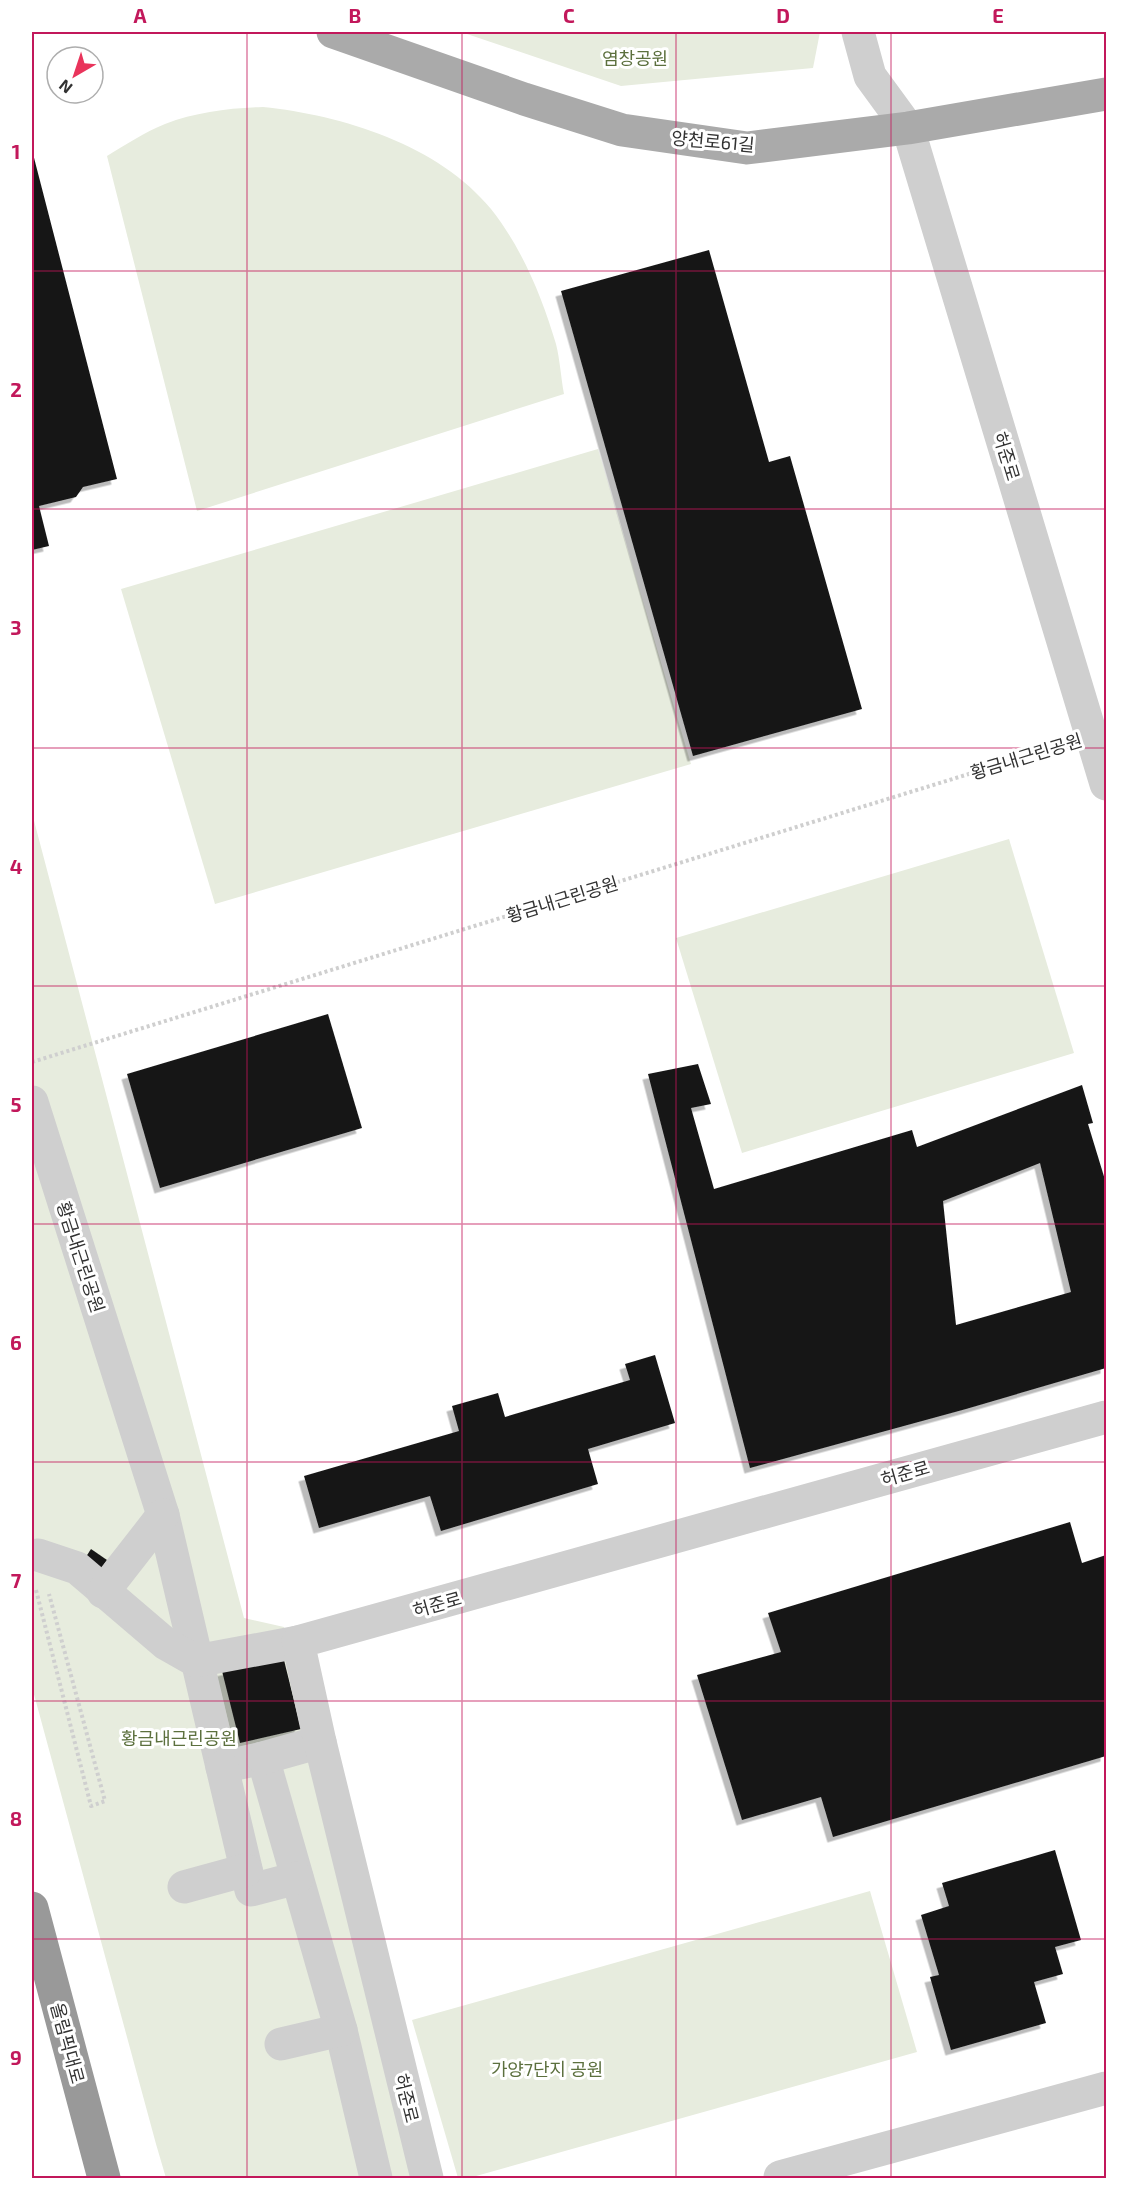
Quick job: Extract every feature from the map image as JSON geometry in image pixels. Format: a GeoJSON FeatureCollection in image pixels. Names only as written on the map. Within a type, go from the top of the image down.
{"type":"FeatureCollection","features":[{"type":"Feature","properties":{"kind":"highway","name":"올림픽대로"},"geometry":{"type":"LineString","coordinates":[[32,1908],[104,2178]]}},
{"type":"Feature","properties":{"kind":"main road","name":"양천로61길"},"geometry":{"type":"LineString","coordinates":[[333,32],[524,99],[622,130],[747,147],[908,128],[1107,94]]}},
{"type":"Feature","properties":{"kind":"street","name":"허준로"},"geometry":{"type":"LineString","coordinates":[[858,32],[870,76],[908,128],[1107,784]]}},
{"type":"Feature","properties":{"kind":"street","name":"황금내근린공원"},"geometry":{"type":"LineString","coordinates":[[32,1102],[163,1515],[251,1890],[297,1878]]}},
{"type":"Feature","properties":{"kind":"street","name":"허준로"},"geometry":{"type":"LineString","coordinates":[[427,2178],[320,1742],[298,1642],[1107,1417]]}},
{"type":"Feature","properties":{"kind":"street"},"geometry":{"type":"LineString","coordinates":[[103,1592],[163,1515]]}},
{"type":"Feature","properties":{"kind":"street"},"geometry":{"type":"LineString","coordinates":[[36,1569],[77,1568],[166,1644],[196,1661],[298,1642]]}},
{"type":"Feature","properties":{"kind":"street"},"geometry":{"type":"LineString","coordinates":[[222,1767],[320,1742]]}},
{"type":"Feature","properties":{"kind":"street"},"geometry":{"type":"LineString","coordinates":[[263,1758],[341,2030],[376,2178]]}},
{"type":"Feature","properties":{"kind":"street"},"geometry":{"type":"LineString","coordinates":[[184,1887],[246,1870]]}},
{"type":"Feature","properties":{"kind":"street"},"geometry":{"type":"LineString","coordinates":[[294,2048],[341,2030]]}},
{"type":"Feature","properties":{"kind":"street"},"geometry":{"type":"LineString","coordinates":[[781,2178],[1107,2088]]}},
{"type":"Feature","properties":{"kind":"path","name":"황금내근린공원"},"geometry":{"type":"LineString","coordinates":[[32,1062],[1092,736]]}},
{"type":"Feature","properties":{"kind":"path"},"geometry":{"type":"LineString","coordinates":[[36,1569],[105,1801],[91,1806],[36,1569]]}},
{"type":"Feature","properties":{"kind":"green space","name":"염창공원"},"geometry":{"type":"Polygon","coordinates":[[[461,32],[820,32],[813,68],[621,86],[461,32]]]}},
{"type":"Feature","properties":{"kind":"green space"},"geometry":{"type":"Polygon","coordinates":[[[263,107],[325,117],[387,137],[445,167],[470,187],[502,224],[530,274],[556,344],[564,394],[197,511],[107,156],[150,131],[189,116],[213,111],[263,107]]]}},
{"type":"Feature","properties":{"kind":"green space"},"geometry":{"type":"Polygon","coordinates":[[[598,449],[691,764],[215,904],[121,589],[598,449]]]}},
{"type":"Feature","properties":{"kind":"green space","name":"황금내근린공원"},"geometry":{"type":"Polygon","coordinates":[[[32,813],[244,1618],[284,1627],[418,2178],[166,2178],[156,2144],[32,1687],[32,813]]]}},
{"type":"Feature","properties":{"kind":"green space"},"geometry":{"type":"Polygon","coordinates":[[[1009,839],[1074,1053],[742,1153],[676,938],[1009,839]]]}},
{"type":"Feature","properties":{"kind":"green space","name":"가양7단지 공원"},"geometry":{"type":"Polygon","coordinates":[[[870,1891],[917,2052],[469,2178],[458,2178],[412,2020],[870,1891]]]}},
{"type":"Feature","properties":{"kind":"building"},"geometry":{"type":"Polygon","coordinates":[[[32,150],[117,479],[83,487],[76,497],[39,506],[49,546],[32,550],[32,150]]]}},
{"type":"Feature","properties":{"kind":"building"},"geometry":{"type":"Polygon","coordinates":[[[709,250],[769,462],[790,456],[862,709],[693,756],[561,291],[709,250]]]}},
{"type":"Feature","properties":{"kind":"building"},"geometry":{"type":"Polygon","coordinates":[[[328,1014],[362,1128],[160,1188],[127,1074],[328,1014]]]}},
{"type":"Feature","properties":{"kind":"building"},"geometry":{"type":"Polygon","coordinates":[[[698,1064],[711,1104],[691,1108],[714,1189],[912,1130],[917,1147],[1082,1085],[1093,1123],[1088,1124],[1106,1183],[1106,1368],[750,1468],[648,1074],[698,1064]],[[1040,1163],[943,1201],[956,1325],[1071,1292],[1040,1163]]]}},
{"type":"Feature","properties":{"kind":"building"},"geometry":{"type":"Polygon","coordinates":[[[655,1355],[675,1423],[588,1449],[598,1484],[441,1531],[430,1496],[319,1528],[304,1476],[459,1431],[452,1406],[498,1393],[505,1417],[630,1380],[625,1364],[655,1355]]]}},
{"type":"Feature","properties":{"kind":"building"},"geometry":{"type":"Polygon","coordinates":[[[1070,1522],[1082,1563],[1106,1555],[1106,1756],[833,1837],[821,1797],[742,1820],[697,1675],[781,1652],[768,1613],[1070,1522]]]}},
{"type":"Feature","properties":{"kind":"building"},"geometry":{"type":"Polygon","coordinates":[[[91,1549],[107,1560],[98,1574],[82,1563],[91,1549]]]}},
{"type":"Feature","properties":{"kind":"building"},"geometry":{"type":"Polygon","coordinates":[[[283,1656],[301,1729],[240,1743],[222,1671],[283,1656]]]}},
{"type":"Feature","properties":{"kind":"building"},"geometry":{"type":"Polygon","coordinates":[[[1055,1850],[1081,1940],[1055,1947],[1063,1974],[1034,1982],[1046,2023],[951,2050],[930,1977],[939,1975],[921,1915],[949,1906],[942,1883],[1055,1850]]]}}]}
